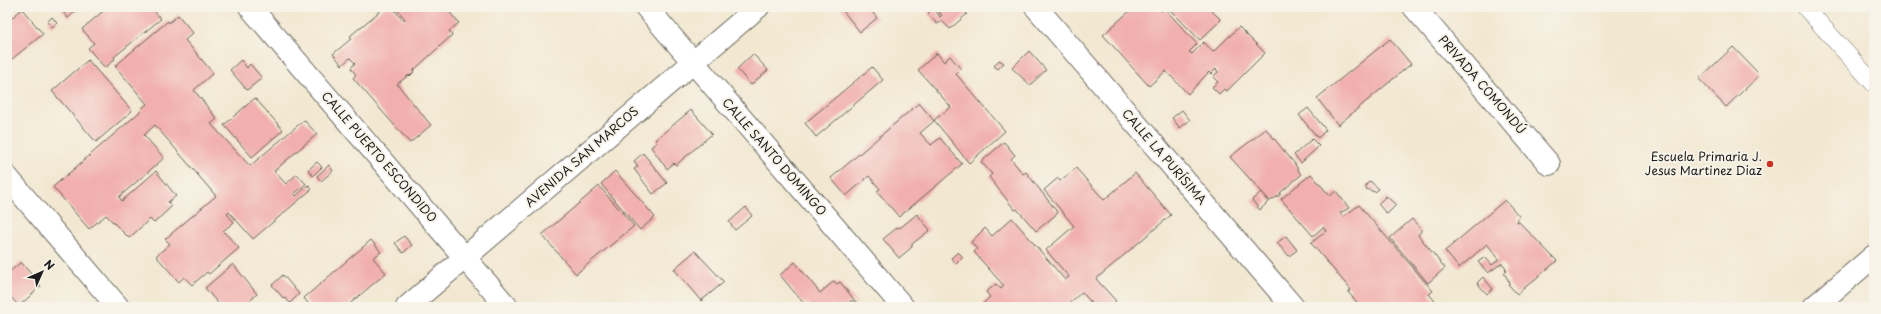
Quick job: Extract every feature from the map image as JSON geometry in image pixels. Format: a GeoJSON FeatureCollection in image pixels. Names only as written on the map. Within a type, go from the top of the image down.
{"type":"FeatureCollection","features":[{"type":"Feature","properties":{"kind":"street","name":"CALLE PUERTO ESCONDIDO"},"geometry":{"type":"LineString","coordinates":[[250,7],[507,307]]}},
{"type":"Feature","properties":{"kind":"street","name":"CALLE SANTO DOMINGO"},"geometry":{"type":"LineString","coordinates":[[646,7],[903,307]]}},
{"type":"Feature","properties":{"kind":"street","name":"AVENIDA SAN MARCOS"},"geometry":{"type":"LineString","coordinates":[[407,307],[758,7]]}},
{"type":"Feature","properties":{"kind":"street","name":"CALLE LA PURÍSIMA"},"geometry":{"type":"LineString","coordinates":[[1036,7],[1293,307]]}},
{"type":"Feature","properties":{"kind":"street","name":"PRIVADA COMONDÚ"},"geometry":{"type":"LineString","coordinates":[[1414,7],[1549,164]]}},
{"type":"Feature","properties":{"kind":"street"},"geometry":{"type":"LineString","coordinates":[[7,177],[118,307]]}},
{"type":"Feature","properties":{"kind":"street"},"geometry":{"type":"LineString","coordinates":[[1814,307],[1874,256]]}},
{"type":"Feature","properties":{"kind":"lane"},"geometry":{"type":"LineString","coordinates":[[1807,10],[1874,84]]}},
{"type":"Feature","properties":{"kind":"building"},"geometry":{"type":"Polygon","coordinates":[[[59,7],[80,7],[68,18],[59,7]]]}},
{"type":"Feature","properties":{"kind":"building"},"geometry":{"type":"Polygon","coordinates":[[[108,7],[151,7],[161,19],[114,57],[115,59],[105,68],[88,48],[94,43],[82,29],[108,7]]]}},
{"type":"Feature","properties":{"kind":"building"},"geometry":{"type":"Polygon","coordinates":[[[385,7],[392,7],[403,20],[405,19],[395,7],[445,7],[459,23],[449,31],[452,35],[413,71],[414,72],[410,76],[409,75],[397,84],[431,125],[410,143],[353,78],[356,75],[351,68],[355,63],[350,58],[342,65],[333,54],[352,38],[350,36],[385,7]]]}},
{"type":"Feature","properties":{"kind":"building"},"geometry":{"type":"Polygon","coordinates":[[[840,7],[868,7],[877,18],[860,32],[840,7]]]}},
{"type":"Feature","properties":{"kind":"building"},"geometry":{"type":"Polygon","coordinates":[[[928,7],[933,7],[940,17],[942,15],[939,13],[945,7],[948,10],[951,7],[961,7],[967,14],[950,29],[941,20],[941,22],[937,24],[928,14],[928,7]]]}},
{"type":"Feature","properties":{"kind":"building"},"geometry":{"type":"Polygon","coordinates":[[[1134,7],[1157,7],[1161,11],[1165,9],[1197,44],[1189,52],[1192,54],[1204,42],[1213,52],[1239,27],[1265,53],[1227,91],[1224,89],[1219,94],[1212,87],[1218,82],[1213,77],[1218,72],[1216,69],[1211,74],[1209,72],[1188,94],[1166,71],[1149,86],[1103,35],[1134,7]]]}},
{"type":"Feature","properties":{"kind":"building"},"geometry":{"type":"Polygon","coordinates":[[[1208,7],[1221,20],[1200,40],[1168,8],[1208,7]]]}},
{"type":"Feature","properties":{"kind":"building"},"geometry":{"type":"Polygon","coordinates":[[[22,9],[43,34],[7,63],[7,22],[22,9]]]}},
{"type":"Feature","properties":{"kind":"building"},"geometry":{"type":"Polygon","coordinates":[[[178,15],[193,33],[185,40],[213,73],[194,90],[217,119],[211,124],[250,166],[304,120],[317,134],[274,171],[286,184],[297,174],[306,184],[294,194],[296,196],[308,185],[312,189],[253,239],[229,212],[227,214],[234,222],[223,231],[239,248],[209,274],[207,272],[192,285],[184,277],[179,282],[156,256],[170,244],[165,239],[216,196],[155,125],[144,135],[164,158],[119,197],[122,201],[156,171],[176,196],[168,202],[172,206],[154,223],[150,219],[129,238],[106,215],[89,229],[53,187],[147,104],[115,66],[168,21],[169,23],[178,15]]]}},
{"type":"Feature","properties":{"kind":"building"},"geometry":{"type":"Polygon","coordinates":[[[52,17],[57,23],[52,27],[47,22],[52,17]]]}},
{"type":"Feature","properties":{"kind":"building"},"geometry":{"type":"Polygon","coordinates":[[[1390,39],[1411,64],[1338,125],[1317,98],[1390,39]]]}},
{"type":"Feature","properties":{"kind":"building"},"geometry":{"type":"Polygon","coordinates":[[[1733,47],[1760,75],[1726,107],[1699,79],[1733,47]]]}},
{"type":"Feature","properties":{"kind":"building"},"geometry":{"type":"Polygon","coordinates":[[[1029,51],[1046,70],[1030,85],[1012,68],[1029,51]]]}},
{"type":"Feature","properties":{"kind":"building"},"geometry":{"type":"Polygon","coordinates":[[[937,53],[944,62],[950,56],[961,69],[956,74],[1005,131],[969,163],[934,120],[951,107],[918,70],[937,53]]]}},
{"type":"Feature","properties":{"kind":"building"},"geometry":{"type":"Polygon","coordinates":[[[753,54],[768,70],[751,85],[737,69],[753,54]]]}},
{"type":"Feature","properties":{"kind":"building"},"geometry":{"type":"Polygon","coordinates":[[[88,60],[132,111],[96,142],[52,91],[88,60]]]}},
{"type":"Feature","properties":{"kind":"building"},"geometry":{"type":"Polygon","coordinates":[[[241,60],[247,68],[250,64],[262,78],[247,90],[230,70],[241,60]]]}},
{"type":"Feature","properties":{"kind":"building"},"geometry":{"type":"Polygon","coordinates":[[[999,60],[1004,63],[998,69],[994,66],[999,60]]]}},
{"type":"Feature","properties":{"kind":"building"},"geometry":{"type":"Polygon","coordinates":[[[872,67],[883,80],[816,137],[805,123],[872,67]]]}},
{"type":"Feature","properties":{"kind":"building"},"geometry":{"type":"Polygon","coordinates":[[[255,98],[283,130],[252,157],[224,125],[255,98]]]}},
{"type":"Feature","properties":{"kind":"building"},"geometry":{"type":"Polygon","coordinates":[[[919,103],[934,121],[920,133],[931,145],[940,138],[962,164],[899,217],[877,191],[880,189],[869,176],[846,196],[831,178],[919,103]]]}},
{"type":"Feature","properties":{"kind":"building"},"geometry":{"type":"Polygon","coordinates":[[[1308,108],[1326,130],[1318,138],[1299,115],[1308,108]]]}},
{"type":"Feature","properties":{"kind":"building"},"geometry":{"type":"Polygon","coordinates":[[[691,110],[712,134],[676,165],[674,163],[667,169],[651,147],[657,142],[655,140],[691,110]]]}},
{"type":"Feature","properties":{"kind":"building"},"geometry":{"type":"Polygon","coordinates":[[[1182,110],[1190,120],[1180,128],[1172,118],[1182,110]]]}},
{"type":"Feature","properties":{"kind":"building"},"geometry":{"type":"Polygon","coordinates":[[[1266,129],[1295,164],[1301,175],[1280,193],[1280,195],[1270,201],[1230,157],[1266,129]]]}},
{"type":"Feature","properties":{"kind":"building"},"geometry":{"type":"Polygon","coordinates":[[[1312,139],[1319,146],[1301,163],[1294,155],[1312,139]]]}},
{"type":"Feature","properties":{"kind":"building"},"geometry":{"type":"Polygon","coordinates":[[[1004,142],[1015,155],[1011,159],[1023,174],[1026,172],[1058,213],[1036,231],[1017,209],[1015,210],[989,177],[992,174],[981,162],[1004,142]]]}},
{"type":"Feature","properties":{"kind":"building"},"geometry":{"type":"Polygon","coordinates":[[[643,153],[667,183],[653,194],[634,169],[638,166],[634,161],[643,153]]]}},
{"type":"Feature","properties":{"kind":"building"},"geometry":{"type":"Polygon","coordinates":[[[317,162],[322,167],[313,176],[308,170],[317,162]]]}},
{"type":"Feature","properties":{"kind":"building"},"geometry":{"type":"Polygon","coordinates":[[[329,165],[333,171],[321,181],[317,176],[329,165]]]}},
{"type":"Feature","properties":{"kind":"building"},"geometry":{"type":"Polygon","coordinates":[[[1076,168],[1104,200],[1135,173],[1171,215],[1096,279],[1116,301],[1109,307],[1095,307],[1082,292],[1065,307],[979,307],[990,297],[986,292],[996,284],[1001,289],[1004,286],[974,252],[977,249],[971,242],[985,228],[992,236],[1012,218],[1065,280],[1069,277],[1046,250],[1074,226],[1044,190],[1058,178],[1060,181],[1076,168]]]}},
{"type":"Feature","properties":{"kind":"building"},"geometry":{"type":"Polygon","coordinates":[[[615,171],[655,217],[640,230],[601,184],[615,171]]]}},
{"type":"Feature","properties":{"kind":"building"},"geometry":{"type":"Polygon","coordinates":[[[1311,174],[1330,196],[1336,191],[1349,208],[1340,213],[1343,217],[1359,205],[1433,291],[1429,294],[1439,306],[1366,307],[1364,305],[1361,307],[1348,292],[1351,290],[1311,243],[1326,231],[1323,227],[1313,236],[1281,199],[1311,174]]]}},
{"type":"Feature","properties":{"kind":"building"},"geometry":{"type":"Polygon","coordinates":[[[1370,181],[1379,189],[1375,192],[1366,189],[1366,185],[1370,181]]]}},
{"type":"Feature","properties":{"kind":"building"},"geometry":{"type":"Polygon","coordinates":[[[599,186],[634,226],[576,274],[542,235],[599,186]]]}},
{"type":"Feature","properties":{"kind":"building"},"geometry":{"type":"Polygon","coordinates":[[[1261,192],[1268,202],[1260,210],[1252,200],[1261,192]]]}},
{"type":"Feature","properties":{"kind":"building"},"geometry":{"type":"Polygon","coordinates":[[[1386,196],[1396,205],[1387,214],[1378,204],[1386,196]]]}},
{"type":"Feature","properties":{"kind":"building"},"geometry":{"type":"Polygon","coordinates":[[[1505,200],[1519,216],[1517,222],[1519,222],[1557,261],[1517,294],[1508,284],[1510,283],[1504,273],[1507,271],[1502,263],[1488,273],[1478,262],[1485,257],[1492,265],[1499,259],[1487,244],[1459,268],[1445,251],[1505,200]]]}},
{"type":"Feature","properties":{"kind":"building"},"geometry":{"type":"Polygon","coordinates":[[[746,207],[752,216],[735,230],[729,222],[746,207]]]}},
{"type":"Feature","properties":{"kind":"building"},"geometry":{"type":"Polygon","coordinates":[[[917,214],[930,230],[912,244],[912,247],[899,258],[883,239],[898,227],[900,228],[917,214]]]}},
{"type":"Feature","properties":{"kind":"building"},"geometry":{"type":"Polygon","coordinates":[[[1412,219],[1422,230],[1418,235],[1445,268],[1428,283],[1390,238],[1412,219]]]}},
{"type":"Feature","properties":{"kind":"building"},"geometry":{"type":"Polygon","coordinates":[[[404,236],[412,245],[403,253],[395,243],[404,236]]]}},
{"type":"Feature","properties":{"kind":"building"},"geometry":{"type":"Polygon","coordinates":[[[1286,236],[1297,250],[1289,256],[1277,243],[1286,236]]]}},
{"type":"Feature","properties":{"kind":"building"},"geometry":{"type":"Polygon","coordinates":[[[371,240],[381,252],[373,258],[386,273],[346,307],[311,307],[304,298],[371,240]]]}},
{"type":"Feature","properties":{"kind":"building"},"geometry":{"type":"Polygon","coordinates":[[[695,251],[724,282],[701,301],[674,269],[695,251]]]}},
{"type":"Feature","properties":{"kind":"building"},"geometry":{"type":"Polygon","coordinates":[[[958,252],[963,257],[956,264],[951,258],[958,252]]]}},
{"type":"Feature","properties":{"kind":"building"},"geometry":{"type":"Polygon","coordinates":[[[21,262],[41,286],[19,306],[7,293],[7,274],[21,262]]]}},
{"type":"Feature","properties":{"kind":"building"},"geometry":{"type":"Polygon","coordinates":[[[795,262],[820,293],[834,281],[837,284],[840,282],[857,303],[856,304],[852,300],[844,307],[811,307],[808,303],[805,305],[780,275],[795,262]]]}},
{"type":"Feature","properties":{"kind":"building"},"geometry":{"type":"Polygon","coordinates":[[[233,264],[257,294],[243,307],[221,307],[205,288],[233,264]]]}},
{"type":"Feature","properties":{"kind":"building"},"geometry":{"type":"Polygon","coordinates":[[[283,275],[299,294],[290,303],[285,298],[284,299],[272,285],[283,275]]]}},
{"type":"Feature","properties":{"kind":"building"},"geometry":{"type":"Polygon","coordinates":[[[1483,277],[1493,289],[1487,294],[1477,283],[1483,277]]]}},
{"type":"Feature","properties":{"kind":"place","name":"Escuela Primaria J. Jesus Martinez Diaz"},"geometry":{"type":"Point","coordinates":[1770,164]}}]}
